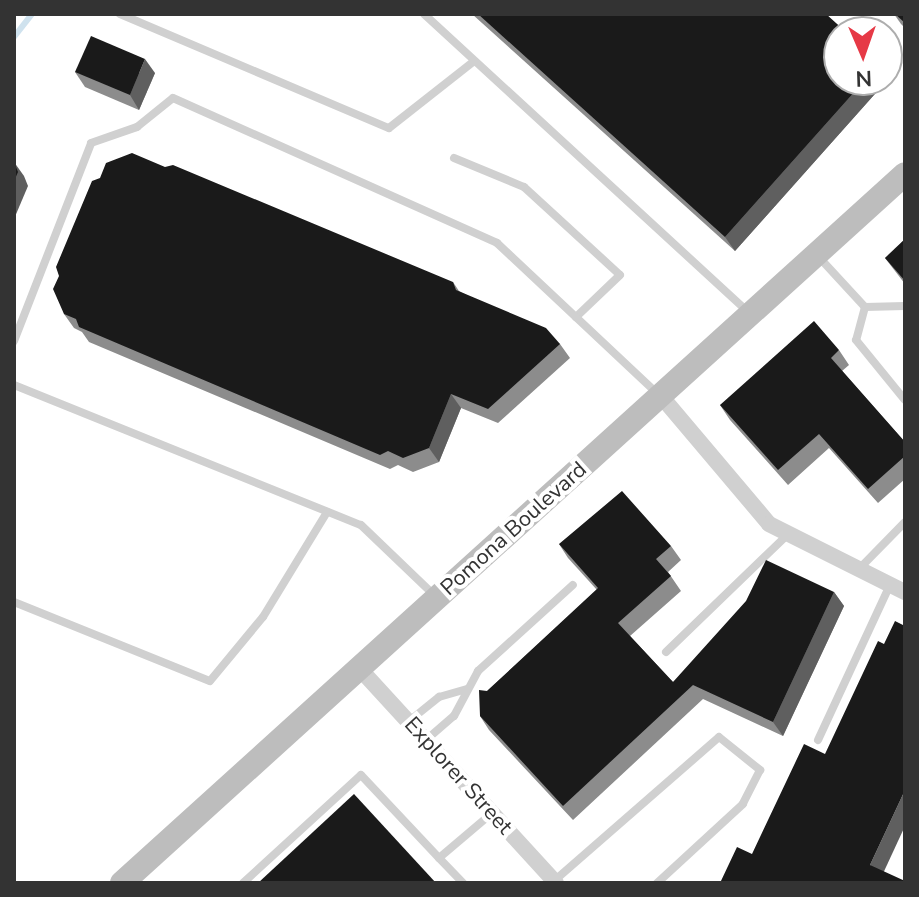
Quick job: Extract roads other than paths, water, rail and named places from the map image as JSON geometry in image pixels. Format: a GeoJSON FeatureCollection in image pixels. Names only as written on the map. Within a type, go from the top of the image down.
{"type":"FeatureCollection","features":[{"type":"Feature","properties":{"kind":"street","name":"Pomona Boulevard"},"geometry":{"type":"LineString","coordinates":[[122,883],[905,174]]}},
{"type":"Feature","properties":{"kind":"street"},"geometry":{"type":"LineString","coordinates":[[661,396],[769,524],[897,589]]}},
{"type":"Feature","properties":{"kind":"street","name":"Explorer Street"},"geometry":{"type":"LineString","coordinates":[[360,669],[555,882]]}},
{"type":"Feature","properties":{"kind":"lane"},"geometry":{"type":"LineString","coordinates":[[120,14],[389,128],[473,62]]}},
{"type":"Feature","properties":{"kind":"lane"},"geometry":{"type":"LineString","coordinates":[[424,14],[751,314]]}},
{"type":"Feature","properties":{"kind":"lane"},"geometry":{"type":"LineString","coordinates":[[14,341],[91,143],[137,127],[173,98],[497,243],[661,396]]}},
{"type":"Feature","properties":{"kind":"lane"},"geometry":{"type":"LineString","coordinates":[[454,158],[524,187],[620,275],[576,317]]}},
{"type":"Feature","properties":{"kind":"lane"},"geometry":{"type":"LineString","coordinates":[[817,255],[865,307],[905,306]]}},
{"type":"Feature","properties":{"kind":"lane"},"geometry":{"type":"LineString","coordinates":[[865,307],[856,340],[905,400]]}},
{"type":"Feature","properties":{"kind":"lane"},"geometry":{"type":"LineString","coordinates":[[14,385],[361,525],[437,599]]}},
{"type":"Feature","properties":{"kind":"lane"},"geometry":{"type":"LineString","coordinates":[[14,602],[210,681],[263,617],[327,512]]}},
{"type":"Feature","properties":{"kind":"lane"},"geometry":{"type":"LineString","coordinates":[[858,570],[905,522]]}},
{"type":"Feature","properties":{"kind":"lane"},"geometry":{"type":"LineString","coordinates":[[666,652],[787,535]]}},
{"type":"Feature","properties":{"kind":"lane"},"geometry":{"type":"LineString","coordinates":[[425,741],[454,716],[478,671],[573,585]]}},
{"type":"Feature","properties":{"kind":"lane"},"geometry":{"type":"LineString","coordinates":[[818,740],[897,589]]}},
{"type":"Feature","properties":{"kind":"lane"},"geometry":{"type":"LineString","coordinates":[[408,722],[439,697],[467,689]]}},
{"type":"Feature","properties":{"kind":"lane"},"geometry":{"type":"LineString","coordinates":[[555,882],[719,737],[760,770],[743,804],[657,883]]}},
{"type":"Feature","properties":{"kind":"lane"},"geometry":{"type":"LineString","coordinates":[[243,883],[361,775],[463,883]]}},
{"type":"Feature","properties":{"kind":"lane"},"geometry":{"type":"LineString","coordinates":[[439,858],[492,813]]}},
{"type":"Feature","properties":{"kind":"waterway"},"geometry":{"type":"LineString","coordinates":[[14,37],[32,14]]}}]}
